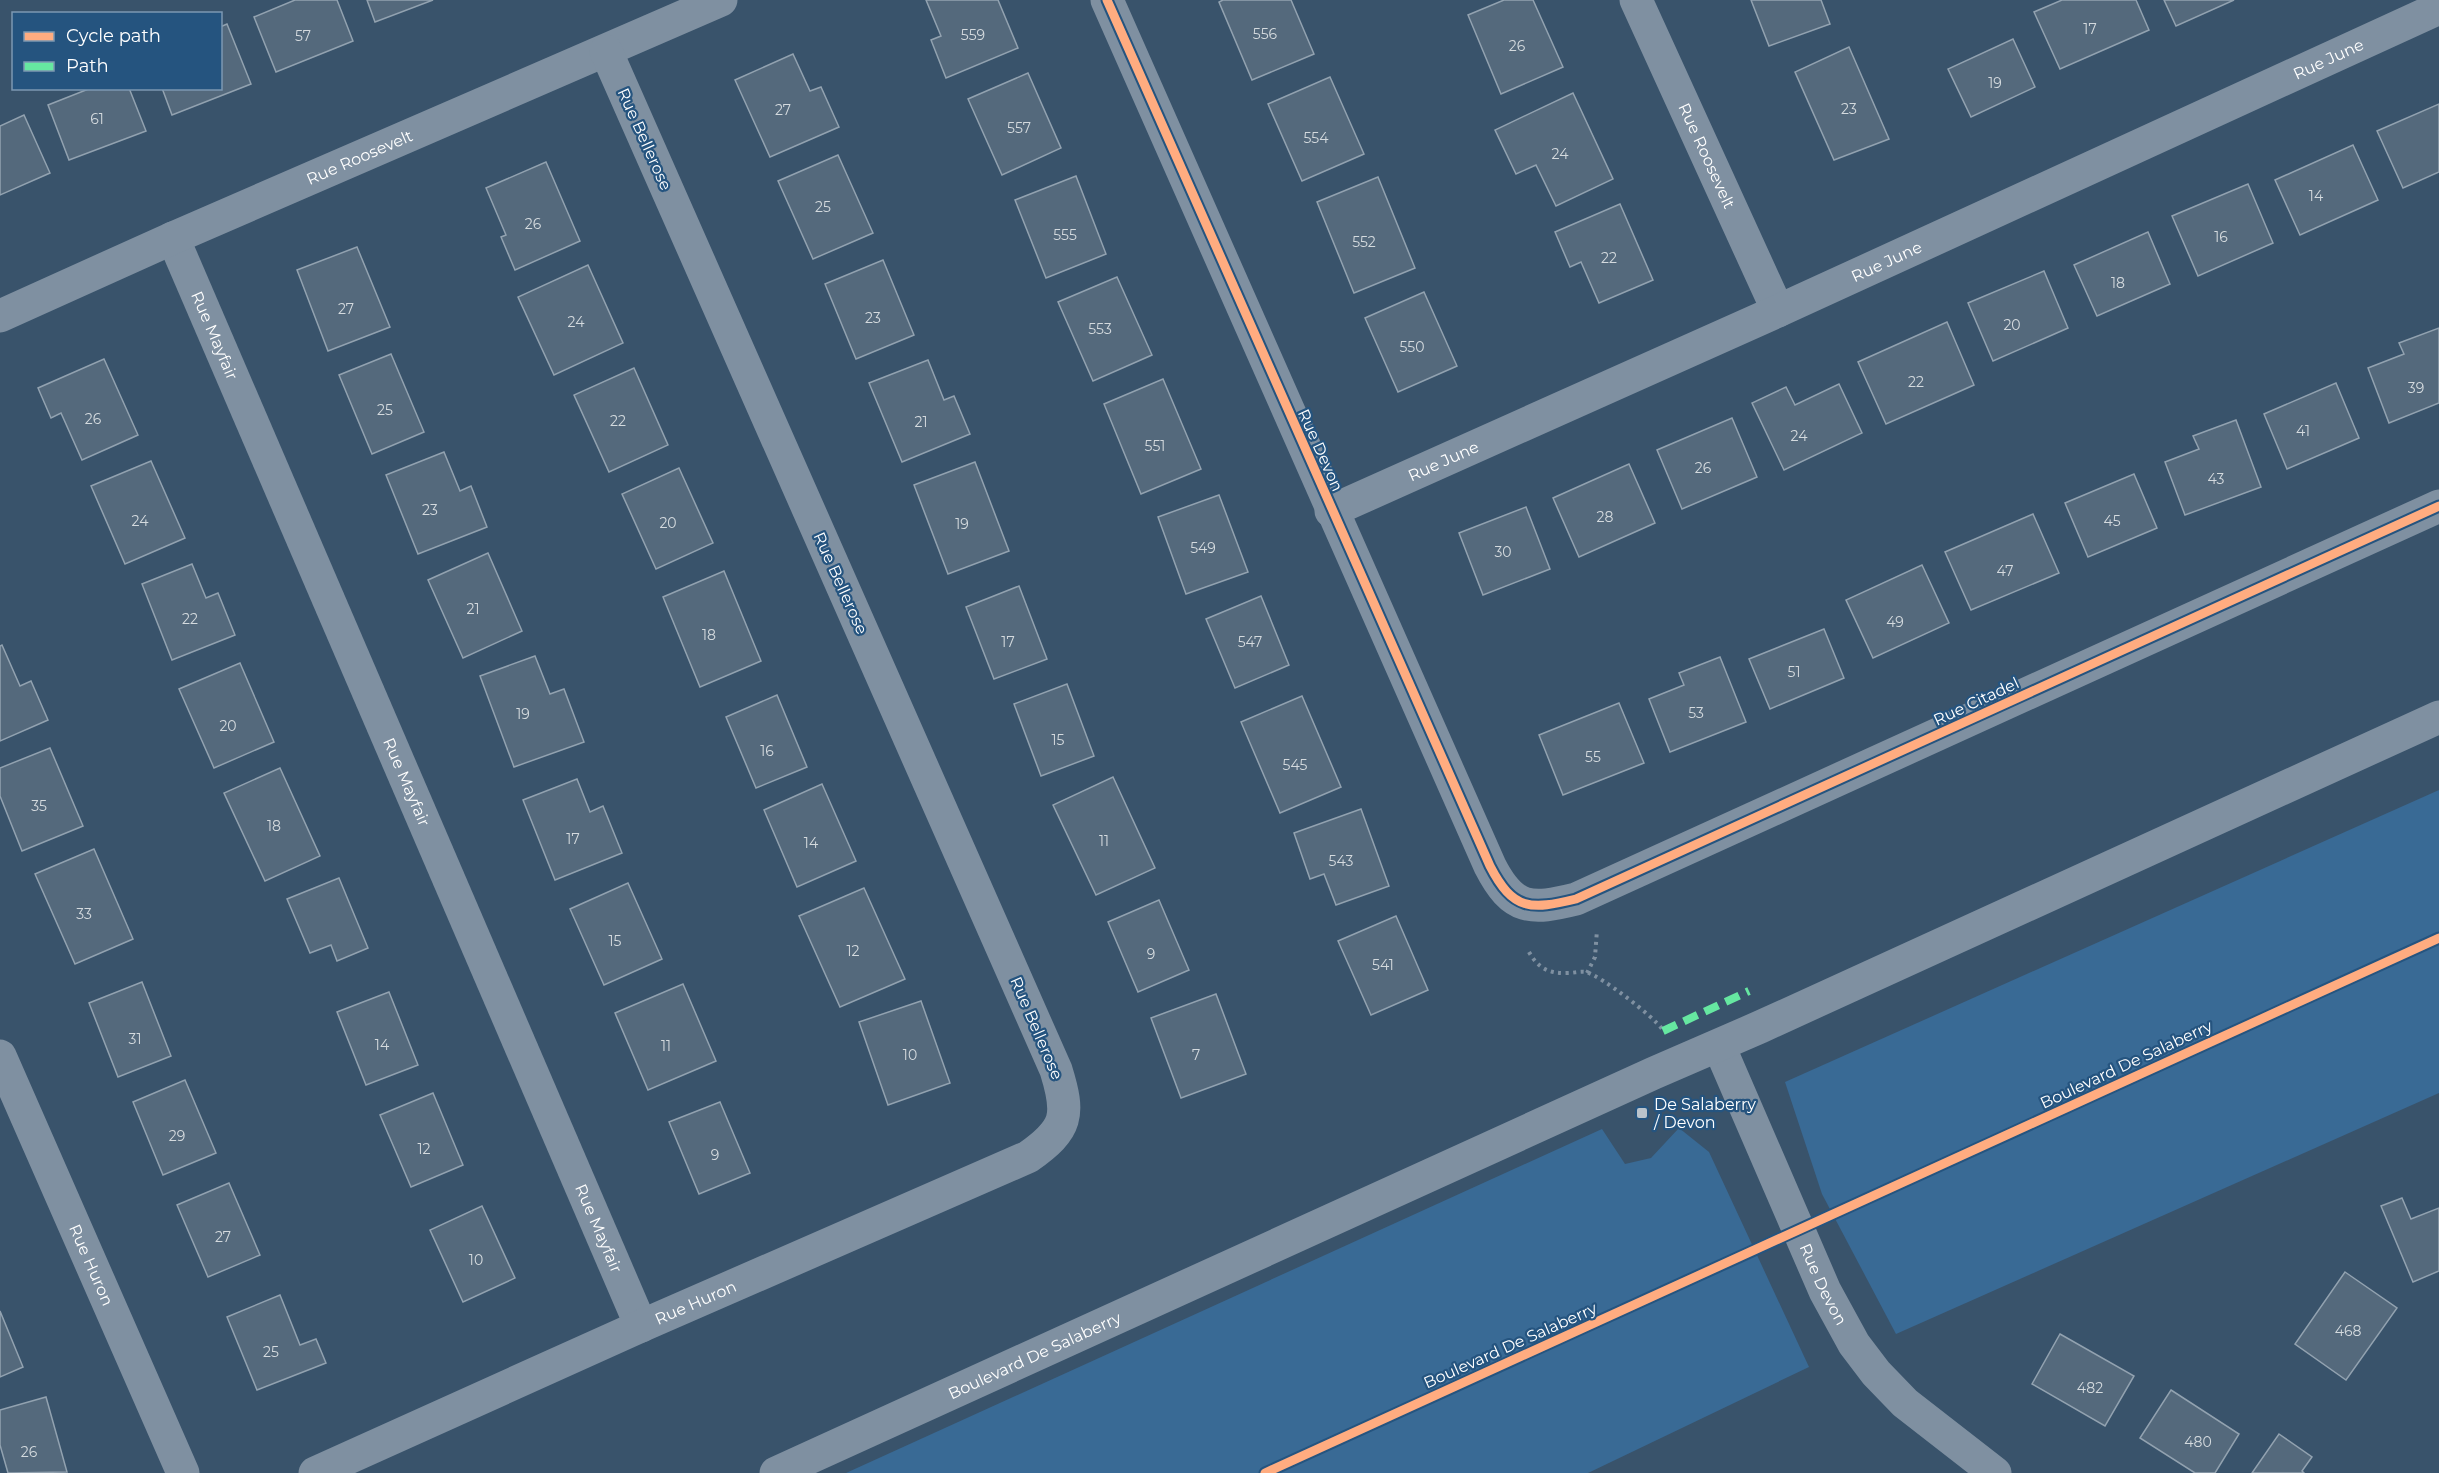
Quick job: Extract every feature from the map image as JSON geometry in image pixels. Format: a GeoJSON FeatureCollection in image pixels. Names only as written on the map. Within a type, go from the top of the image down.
{"type":"FeatureCollection","features":[{"type":"Feature","properties":{"kind":"street","name":"Rue Roosevelt"},"geometry":{"type":"LineString","coordinates":[[0,316],[173,238],[721,0]]}},
{"type":"Feature","properties":{"kind":"street","name":"Rue Devon"},"geometry":{"type":"LineString","coordinates":[[1107,0],[1490,866],[1501,887],[1521,903]]}},
{"type":"Feature","properties":{"kind":"street","name":"Rue Roosevelt"},"geometry":{"type":"LineString","coordinates":[[1636,0],[1778,311]]}},
{"type":"Feature","properties":{"kind":"street","name":"Rue June"},"geometry":{"type":"LineString","coordinates":[[1332,511],[1778,311],[2439,8]]}},
{"type":"Feature","properties":{"kind":"street","name":"Rue Bellerose"},"geometry":{"type":"LineString","coordinates":[[606,51],[1056,1070],[1064,1096],[1064,1119]]}},
{"type":"Feature","properties":{"kind":"street","name":"Rue Mayfair"},"geometry":{"type":"LineString","coordinates":[[173,238],[641,1326]]}},
{"type":"Feature","properties":{"kind":"street","name":"Rue Citadel"},"geometry":{"type":"LineString","coordinates":[[1521,903],[1546,907],[1587,894],[2439,506]]}},
{"type":"Feature","properties":{"kind":"street","name":"Boulevard De Salaberry"},"geometry":{"type":"LineString","coordinates":[[776,1473],[2439,717]]}},
{"type":"Feature","properties":{"kind":"street","name":"Rue Devon"},"geometry":{"type":"LineString","coordinates":[[1719,1046],[1825,1291],[1854,1344],[1876,1373],[1905,1403],[1994,1473]]}},
{"type":"Feature","properties":{"kind":"street","name":"Rue Huron"},"geometry":{"type":"LineString","coordinates":[[0,1056],[183,1473]]}},
{"type":"Feature","properties":{"kind":"street","name":"Rue Huron"},"geometry":{"type":"LineString","coordinates":[[315,1473],[641,1326],[1028,1157],[1051,1141],[1064,1119]]}},
{"type":"Feature","properties":{"kind":"path"},"geometry":{"type":"LineString","coordinates":[[1587,973],[1595,957],[1596,922]]}},
{"type":"Feature","properties":{"kind":"path"},"geometry":{"type":"LineString","coordinates":[[1529,952],[1540,967],[1547,971],[1587,973],[1648,1013],[1665,1035]]}},
{"type":"Feature","properties":{"kind":"shaded area"},"geometry":{"type":"Polygon","coordinates":[[[2439,790],[2439,1093],[1896,1334],[1822,1194],[1785,1082],[2439,790]]]}},
{"type":"Feature","properties":{"kind":"shaded area"},"geometry":{"type":"Polygon","coordinates":[[[1679,1128],[1709,1152],[1809,1367],[1588,1473],[846,1473],[1602,1129],[1625,1164],[1651,1158],[1679,1128]]]}},
{"type":"Feature","properties":{"kind":"building"},"geometry":{"type":"Polygon","coordinates":[[[295,0],[337,0],[353,41],[276,72],[254,17],[295,0]]]}},
{"type":"Feature","properties":{"kind":"building"},"geometry":{"type":"Polygon","coordinates":[[[367,0],[433,0],[375,22],[367,0]]]}},
{"type":"Feature","properties":{"kind":"building"},"geometry":{"type":"Polygon","coordinates":[[[926,0],[998,0],[1018,48],[946,78],[931,40],[941,36],[926,0]]]}},
{"type":"Feature","properties":{"kind":"building"},"geometry":{"type":"Polygon","coordinates":[[[1223,0],[1291,0],[1314,54],[1252,80],[1219,2],[1223,0]]]}},
{"type":"Feature","properties":{"kind":"building"},"geometry":{"type":"Polygon","coordinates":[[[1504,0],[1533,0],[1563,67],[1501,94],[1468,15],[1504,0]]]}},
{"type":"Feature","properties":{"kind":"building"},"geometry":{"type":"Polygon","coordinates":[[[1751,0],[1821,0],[1830,24],[1769,46],[1751,0]]]}},
{"type":"Feature","properties":{"kind":"building"},"geometry":{"type":"Polygon","coordinates":[[[2062,0],[2136,0],[2149,30],[2060,69],[2034,12],[2062,0]]]}},
{"type":"Feature","properties":{"kind":"building"},"geometry":{"type":"Polygon","coordinates":[[[2164,0],[2234,0],[2176,26],[2164,0]]]}},
{"type":"Feature","properties":{"kind":"building"},"geometry":{"type":"Polygon","coordinates":[[[227,24],[251,84],[172,115],[163,90],[222,90],[222,26],[227,24]]]}},
{"type":"Feature","properties":{"kind":"building"},"geometry":{"type":"Polygon","coordinates":[[[2013,39],[2035,87],[1971,117],[1948,69],[2013,39]]]}},
{"type":"Feature","properties":{"kind":"building"},"geometry":{"type":"Polygon","coordinates":[[[1849,47],[1889,139],[1834,160],[1795,72],[1849,47]]]}},
{"type":"Feature","properties":{"kind":"building"},"geometry":{"type":"Polygon","coordinates":[[[793,54],[810,91],[821,87],[839,127],[770,157],[735,80],[793,54]]]}},
{"type":"Feature","properties":{"kind":"building"},"geometry":{"type":"Polygon","coordinates":[[[1028,73],[1061,148],[1002,175],[968,99],[1028,73]]]}},
{"type":"Feature","properties":{"kind":"building"},"geometry":{"type":"Polygon","coordinates":[[[1330,77],[1364,154],[1302,181],[1268,104],[1330,77]]]}},
{"type":"Feature","properties":{"kind":"building"},"geometry":{"type":"Polygon","coordinates":[[[86,90],[130,90],[146,131],[69,160],[48,105],[86,90]]]}},
{"type":"Feature","properties":{"kind":"building"},"geometry":{"type":"Polygon","coordinates":[[[1573,93],[1613,179],[1556,206],[1536,165],[1516,174],[1495,130],[1573,93]]]}},
{"type":"Feature","properties":{"kind":"building"},"geometry":{"type":"Polygon","coordinates":[[[2439,104],[2439,172],[2403,188],[2377,131],[2439,104]]]}},
{"type":"Feature","properties":{"kind":"building"},"geometry":{"type":"Polygon","coordinates":[[[24,115],[50,173],[0,195],[0,126],[24,115]]]}},
{"type":"Feature","properties":{"kind":"building"},"geometry":{"type":"Polygon","coordinates":[[[2353,145],[2378,200],[2300,235],[2275,180],[2353,145]]]}},
{"type":"Feature","properties":{"kind":"building"},"geometry":{"type":"Polygon","coordinates":[[[838,155],[873,233],[813,259],[778,181],[838,155]]]}},
{"type":"Feature","properties":{"kind":"building"},"geometry":{"type":"Polygon","coordinates":[[[546,162],[580,241],[515,270],[501,237],[506,235],[486,188],[546,162]]]}},
{"type":"Feature","properties":{"kind":"building"},"geometry":{"type":"Polygon","coordinates":[[[1076,176],[1106,254],[1046,278],[1015,200],[1076,176]]]}},
{"type":"Feature","properties":{"kind":"building"},"geometry":{"type":"Polygon","coordinates":[[[1378,177],[1415,268],[1354,293],[1317,202],[1378,177]]]}},
{"type":"Feature","properties":{"kind":"building"},"geometry":{"type":"Polygon","coordinates":[[[2248,184],[2273,243],[2198,276],[2172,216],[2248,184]]]}},
{"type":"Feature","properties":{"kind":"building"},"geometry":{"type":"Polygon","coordinates":[[[1620,204],[1653,280],[1599,303],[1581,262],[1570,267],[1555,232],[1620,204]]]}},
{"type":"Feature","properties":{"kind":"building"},"geometry":{"type":"Polygon","coordinates":[[[2148,232],[2170,284],[2097,316],[2074,265],[2148,232]]]}},
{"type":"Feature","properties":{"kind":"building"},"geometry":{"type":"Polygon","coordinates":[[[357,247],[390,327],[328,351],[297,270],[357,247]]]}},
{"type":"Feature","properties":{"kind":"building"},"geometry":{"type":"Polygon","coordinates":[[[883,260],[914,335],[856,359],[825,284],[883,260]]]}},
{"type":"Feature","properties":{"kind":"building"},"geometry":{"type":"Polygon","coordinates":[[[588,265],[623,343],[554,375],[518,297],[588,265]]]}},
{"type":"Feature","properties":{"kind":"building"},"geometry":{"type":"Polygon","coordinates":[[[2044,271],[2068,328],[1993,361],[1968,303],[2044,271]]]}},
{"type":"Feature","properties":{"kind":"building"},"geometry":{"type":"Polygon","coordinates":[[[1117,277],[1152,355],[1093,381],[1058,302],[1117,277]]]}},
{"type":"Feature","properties":{"kind":"building"},"geometry":{"type":"Polygon","coordinates":[[[1424,292],[1457,366],[1398,392],[1365,318],[1424,292]]]}},
{"type":"Feature","properties":{"kind":"building"},"geometry":{"type":"Polygon","coordinates":[[[1947,322],[1974,385],[1886,424],[1858,362],[1947,322]]]}},
{"type":"Feature","properties":{"kind":"building"},"geometry":{"type":"Polygon","coordinates":[[[2439,328],[2439,403],[2389,423],[2368,368],[2404,354],[2399,343],[2439,328]]]}},
{"type":"Feature","properties":{"kind":"building"},"geometry":{"type":"Polygon","coordinates":[[[391,354],[424,432],[372,454],[339,375],[391,354]]]}},
{"type":"Feature","properties":{"kind":"building"},"geometry":{"type":"Polygon","coordinates":[[[104,359],[138,435],[82,460],[61,413],[51,418],[38,388],[104,359]]]}},
{"type":"Feature","properties":{"kind":"building"},"geometry":{"type":"Polygon","coordinates":[[[928,360],[944,400],[954,396],[970,434],[902,462],[869,383],[928,360]]]}},
{"type":"Feature","properties":{"kind":"building"},"geometry":{"type":"Polygon","coordinates":[[[634,368],[668,445],[609,472],[574,395],[634,368]]]}},
{"type":"Feature","properties":{"kind":"building"},"geometry":{"type":"Polygon","coordinates":[[[1163,379],[1201,469],[1141,494],[1104,404],[1163,379]]]}},
{"type":"Feature","properties":{"kind":"building"},"geometry":{"type":"Polygon","coordinates":[[[2336,383],[2359,438],[2287,469],[2264,414],[2336,383]]]}},
{"type":"Feature","properties":{"kind":"building"},"geometry":{"type":"Polygon","coordinates":[[[1839,384],[1862,433],[1784,470],[1752,403],[1786,387],[1795,405],[1839,384]]]}},
{"type":"Feature","properties":{"kind":"building"},"geometry":{"type":"Polygon","coordinates":[[[1732,418],[1757,477],[1682,509],[1657,450],[1732,418]]]}},
{"type":"Feature","properties":{"kind":"building"},"geometry":{"type":"Polygon","coordinates":[[[2236,420],[2261,487],[2185,515],[2165,462],[2199,449],[2193,436],[2236,420]]]}},
{"type":"Feature","properties":{"kind":"building"},"geometry":{"type":"Polygon","coordinates":[[[444,452],[460,491],[471,486],[487,527],[418,554],[386,475],[444,452]]]}},
{"type":"Feature","properties":{"kind":"building"},"geometry":{"type":"Polygon","coordinates":[[[151,461],[185,538],[125,564],[91,486],[151,461]]]}},
{"type":"Feature","properties":{"kind":"building"},"geometry":{"type":"Polygon","coordinates":[[[975,462],[1009,551],[948,574],[914,485],[975,462]]]}},
{"type":"Feature","properties":{"kind":"building"},"geometry":{"type":"Polygon","coordinates":[[[1629,464],[1655,523],[1579,557],[1553,498],[1629,464]]]}},
{"type":"Feature","properties":{"kind":"building"},"geometry":{"type":"Polygon","coordinates":[[[679,468],[713,543],[656,569],[622,494],[679,468]]]}},
{"type":"Feature","properties":{"kind":"building"},"geometry":{"type":"Polygon","coordinates":[[[2134,474],[2157,528],[2088,557],[2065,503],[2134,474]]]}},
{"type":"Feature","properties":{"kind":"building"},"geometry":{"type":"Polygon","coordinates":[[[1219,495],[1248,572],[1186,594],[1158,517],[1219,495]]]}},
{"type":"Feature","properties":{"kind":"building"},"geometry":{"type":"Polygon","coordinates":[[[1526,507],[1550,569],[1483,595],[1459,533],[1526,507]]]}},
{"type":"Feature","properties":{"kind":"building"},"geometry":{"type":"Polygon","coordinates":[[[2033,514],[2059,573],[1971,610],[1945,552],[2033,514]]]}},
{"type":"Feature","properties":{"kind":"building"},"geometry":{"type":"Polygon","coordinates":[[[488,553],[522,631],[463,658],[428,580],[488,553]]]}},
{"type":"Feature","properties":{"kind":"building"},"geometry":{"type":"Polygon","coordinates":[[[192,564],[206,598],[218,593],[235,635],[172,660],[142,584],[192,564]]]}},
{"type":"Feature","properties":{"kind":"building"},"geometry":{"type":"Polygon","coordinates":[[[1922,565],[1949,623],[1873,658],[1846,600],[1922,565]]]}},
{"type":"Feature","properties":{"kind":"building"},"geometry":{"type":"Polygon","coordinates":[[[724,571],[761,661],[700,687],[663,597],[724,571]]]}},
{"type":"Feature","properties":{"kind":"building"},"geometry":{"type":"Polygon","coordinates":[[[1019,586],[1047,659],[994,679],[966,607],[1019,586]]]}},
{"type":"Feature","properties":{"kind":"building"},"geometry":{"type":"Polygon","coordinates":[[[1261,596],[1289,665],[1235,688],[1206,619],[1261,596]]]}},
{"type":"Feature","properties":{"kind":"building"},"geometry":{"type":"Polygon","coordinates":[[[1824,629],[1844,678],[1770,709],[1749,659],[1824,629]]]}},
{"type":"Feature","properties":{"kind":"building"},"geometry":{"type":"Polygon","coordinates":[[[2,645],[20,686],[31,681],[48,720],[0,741],[0,646],[2,645]]]}},
{"type":"Feature","properties":{"kind":"building"},"geometry":{"type":"Polygon","coordinates":[[[535,656],[550,694],[564,689],[584,742],[514,767],[480,676],[535,656]]]}},
{"type":"Feature","properties":{"kind":"building"},"geometry":{"type":"Polygon","coordinates":[[[1720,657],[1746,722],[1670,752],[1649,699],[1684,685],[1679,673],[1720,657]]]}},
{"type":"Feature","properties":{"kind":"building"},"geometry":{"type":"Polygon","coordinates":[[[240,663],[274,742],[214,768],[179,689],[240,663]]]}},
{"type":"Feature","properties":{"kind":"building"},"geometry":{"type":"Polygon","coordinates":[[[1067,684],[1094,756],[1041,776],[1014,704],[1067,684]]]}},
{"type":"Feature","properties":{"kind":"building"},"geometry":{"type":"Polygon","coordinates":[[[777,695],[807,767],[756,788],[726,717],[777,695]]]}},
{"type":"Feature","properties":{"kind":"building"},"geometry":{"type":"Polygon","coordinates":[[[1302,696],[1341,787],[1280,813],[1241,722],[1302,696]]]}},
{"type":"Feature","properties":{"kind":"building"},"geometry":{"type":"Polygon","coordinates":[[[1619,703],[1644,763],[1563,795],[1539,735],[1619,703]]]}},
{"type":"Feature","properties":{"kind":"building"},"geometry":{"type":"Polygon","coordinates":[[[50,748],[83,826],[22,851],[0,796],[0,768],[50,748]]]}},
{"type":"Feature","properties":{"kind":"building"},"geometry":{"type":"Polygon","coordinates":[[[280,768],[320,856],[265,881],[224,793],[280,768]]]}},
{"type":"Feature","properties":{"kind":"building"},"geometry":{"type":"Polygon","coordinates":[[[1113,777],[1155,868],[1096,895],[1053,805],[1113,777]]]}},
{"type":"Feature","properties":{"kind":"building"},"geometry":{"type":"Polygon","coordinates":[[[577,779],[590,812],[603,806],[622,853],[555,880],[523,800],[577,779]]]}},
{"type":"Feature","properties":{"kind":"building"},"geometry":{"type":"Polygon","coordinates":[[[822,784],[856,861],[797,887],[764,810],[822,784]]]}},
{"type":"Feature","properties":{"kind":"building"},"geometry":{"type":"Polygon","coordinates":[[[1361,809],[1389,886],[1336,905],[1324,874],[1310,879],[1294,833],[1361,809]]]}},
{"type":"Feature","properties":{"kind":"building"},"geometry":{"type":"Polygon","coordinates":[[[94,849],[133,939],[75,964],[35,874],[94,849]]]}},
{"type":"Feature","properties":{"kind":"building"},"geometry":{"type":"Polygon","coordinates":[[[339,878],[368,948],[337,961],[331,945],[310,953],[287,899],[339,878]]]}},
{"type":"Feature","properties":{"kind":"building"},"geometry":{"type":"Polygon","coordinates":[[[628,883],[662,959],[604,985],[570,909],[628,883]]]}},
{"type":"Feature","properties":{"kind":"building"},"geometry":{"type":"Polygon","coordinates":[[[864,888],[905,979],[840,1007],[799,916],[864,888]]]}},
{"type":"Feature","properties":{"kind":"building"},"geometry":{"type":"Polygon","coordinates":[[[1159,900],[1189,970],[1138,992],[1108,922],[1159,900]]]}},
{"type":"Feature","properties":{"kind":"building"},"geometry":{"type":"Polygon","coordinates":[[[1396,916],[1428,990],[1371,1015],[1338,941],[1396,916]]]}},
{"type":"Feature","properties":{"kind":"building"},"geometry":{"type":"Polygon","coordinates":[[[142,982],[171,1056],[118,1077],[89,1003],[142,982]]]}},
{"type":"Feature","properties":{"kind":"building"},"geometry":{"type":"Polygon","coordinates":[[[683,984],[716,1061],[648,1090],[615,1013],[683,984]]]}},
{"type":"Feature","properties":{"kind":"building"},"geometry":{"type":"Polygon","coordinates":[[[389,992],[418,1065],[366,1085],[337,1012],[389,992]]]}},
{"type":"Feature","properties":{"kind":"building"},"geometry":{"type":"Polygon","coordinates":[[[1216,994],[1246,1074],[1181,1098],[1151,1018],[1216,994]]]}},
{"type":"Feature","properties":{"kind":"building"},"geometry":{"type":"Polygon","coordinates":[[[921,1001],[950,1083],[888,1105],[859,1022],[921,1001]]]}},
{"type":"Feature","properties":{"kind":"building"},"geometry":{"type":"Polygon","coordinates":[[[185,1080],[216,1153],[163,1175],[133,1102],[185,1080]]]}},
{"type":"Feature","properties":{"kind":"building"},"geometry":{"type":"Polygon","coordinates":[[[433,1093],[463,1165],[411,1187],[380,1115],[433,1093]]]}},
{"type":"Feature","properties":{"kind":"building"},"geometry":{"type":"Polygon","coordinates":[[[720,1102],[750,1173],[699,1194],[669,1122],[720,1102]]]}},
{"type":"Feature","properties":{"kind":"building"},"geometry":{"type":"Polygon","coordinates":[[[229,1183],[260,1255],[208,1277],[177,1205],[229,1183]]]}},
{"type":"Feature","properties":{"kind":"building"},"geometry":{"type":"Polygon","coordinates":[[[2402,1198],[2411,1219],[2439,1208],[2439,1271],[2413,1282],[2381,1206],[2402,1198]]]}},
{"type":"Feature","properties":{"kind":"building"},"geometry":{"type":"Polygon","coordinates":[[[482,1206],[515,1278],[463,1302],[430,1230],[482,1206]]]}},
{"type":"Feature","properties":{"kind":"building"},"geometry":{"type":"Polygon","coordinates":[[[2345,1272],[2397,1308],[2346,1380],[2295,1344],[2345,1272]]]}},
{"type":"Feature","properties":{"kind":"building"},"geometry":{"type":"Polygon","coordinates":[[[280,1295],[300,1345],[316,1339],[326,1363],[257,1390],[227,1317],[280,1295]]]}},
{"type":"Feature","properties":{"kind":"building"},"geometry":{"type":"Polygon","coordinates":[[[0,1311],[23,1367],[0,1377],[0,1311]]]}},
{"type":"Feature","properties":{"kind":"building"},"geometry":{"type":"Polygon","coordinates":[[[2060,1334],[2134,1376],[2105,1426],[2032,1384],[2060,1334]]]}},
{"type":"Feature","properties":{"kind":"building"},"geometry":{"type":"Polygon","coordinates":[[[2171,1390],[2239,1434],[2215,1473],[2195,1473],[2140,1438],[2171,1390]]]}},
{"type":"Feature","properties":{"kind":"building"},"geometry":{"type":"Polygon","coordinates":[[[46,1397],[67,1472],[8,1473],[0,1445],[0,1410],[46,1397]]]}},
{"type":"Feature","properties":{"kind":"building"},"geometry":{"type":"Polygon","coordinates":[[[2279,1434],[2312,1457],[2302,1471],[2304,1473],[2252,1473],[2279,1434]]]}},
{"type":"Feature","properties":{"kind":"marked path"},"geometry":{"type":"LineString","coordinates":[[1663,1031],[1749,991]]}},
{"type":"Feature","properties":{"kind":"cycle path"},"geometry":{"type":"LineString","coordinates":[[1107,0],[1490,866],[1507,892],[1525,904],[1547,905],[1576,899],[2439,506]]}},
{"type":"Feature","properties":{"kind":"cycle path"},"geometry":{"type":"LineString","coordinates":[[1265,1473],[2439,938]]}},
{"type":"Feature","properties":{"kind":"place","name":"De Salaberry / Devon"},"geometry":{"type":"Point","coordinates":[1642,1113]}}]}
